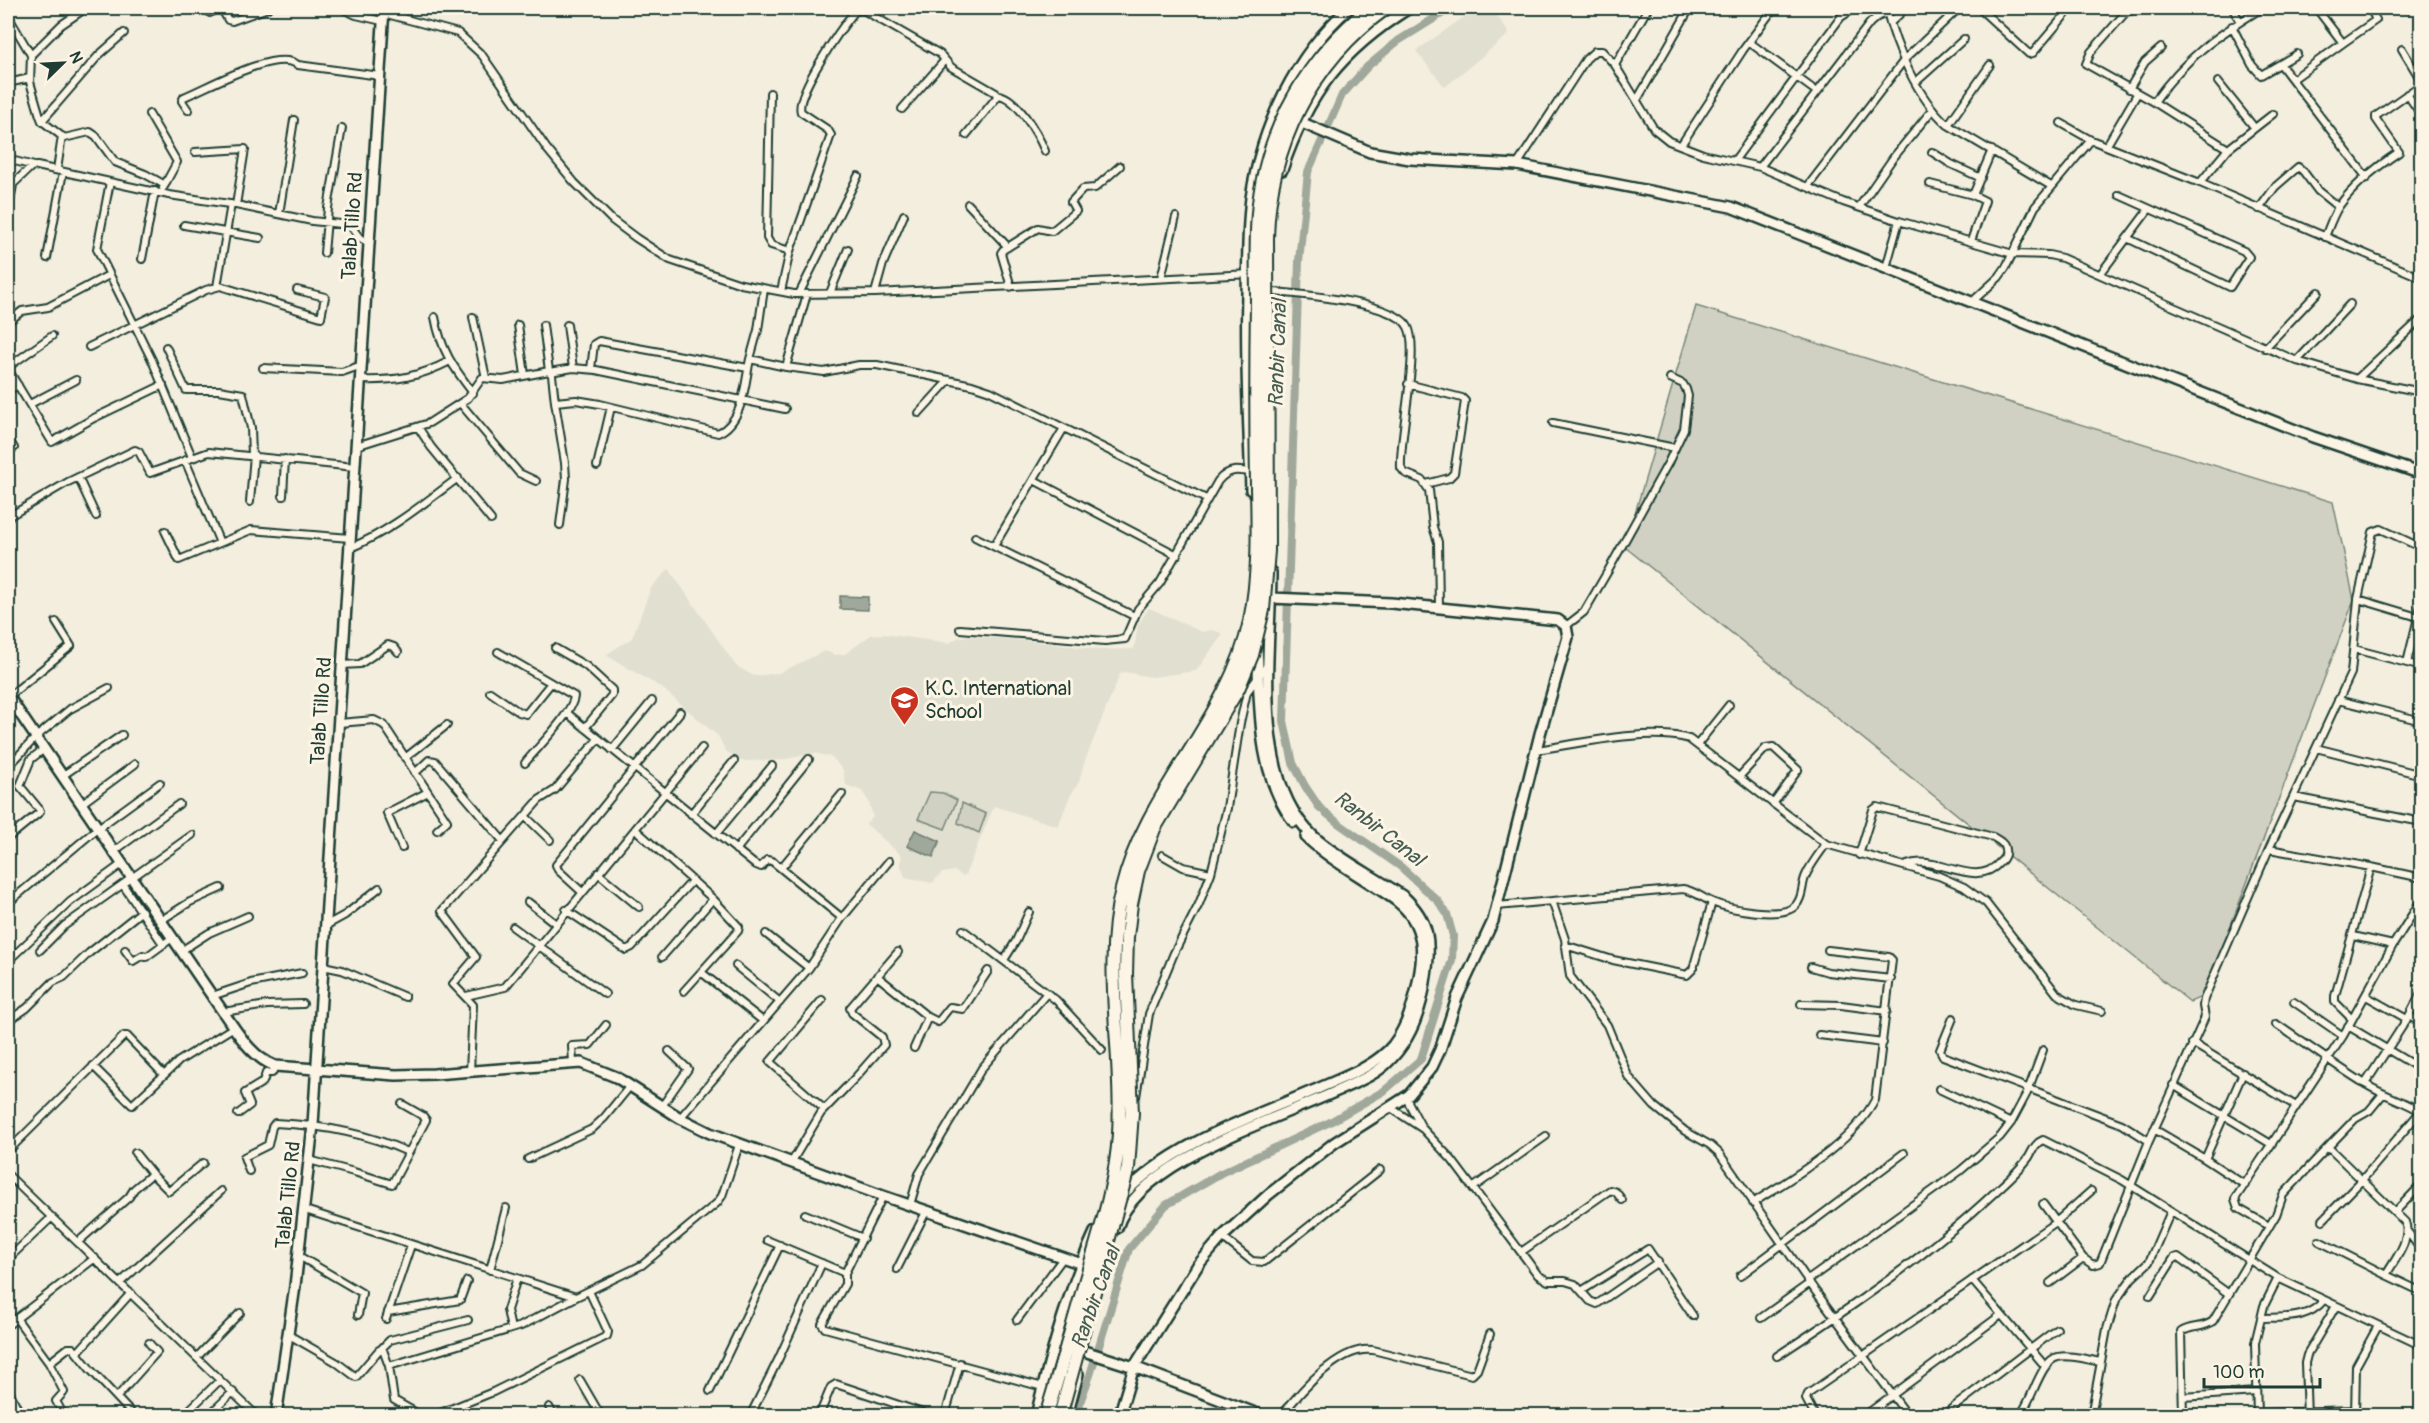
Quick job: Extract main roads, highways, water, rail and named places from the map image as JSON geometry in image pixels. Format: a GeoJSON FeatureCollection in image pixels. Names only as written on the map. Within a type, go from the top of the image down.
{"type":"FeatureCollection","features":[{"type":"Feature","properties":{"kind":"highway"},"geometry":{"type":"LineString","coordinates":[[1046,1416],[1107,1209],[1116,1160],[1120,1081],[1114,966],[1116,923],[1122,888],[1145,825],[1230,678],[1245,644],[1250,621],[1258,557],[1256,347],[1259,205],[1267,164],[1281,120],[1302,81],[1335,38],[1370,8]]}},
{"type":"Feature","properties":{"kind":"highway"},"geometry":{"type":"LineString","coordinates":[[1060,1416],[1111,1234],[1129,1160],[1132,1113],[1126,984],[1127,938],[1138,871],[1159,820],[1238,689],[1252,655],[1262,617],[1268,551],[1267,212],[1272,184],[1284,140],[1307,92],[1337,52],[1371,18],[1386,8]]}},
{"type":"Feature","properties":{"kind":"waterway","name":"Ranbir Canal"},"geometry":{"type":"LineString","coordinates":[[1075,1416],[1129,1249],[1166,1205],[1221,1173],[1330,1122],[1384,1091],[1421,1059],[1452,960],[1453,936],[1447,914],[1438,901],[1401,867],[1319,807],[1293,763],[1284,721],[1299,261],[1308,172],[1342,95],[1368,66],[1398,41],[1451,8]]}},
{"type":"Feature","properties":{"kind":"place","name":"K.C. International School"},"geometry":{"type":"Point","coordinates":[904,726]}}]}
